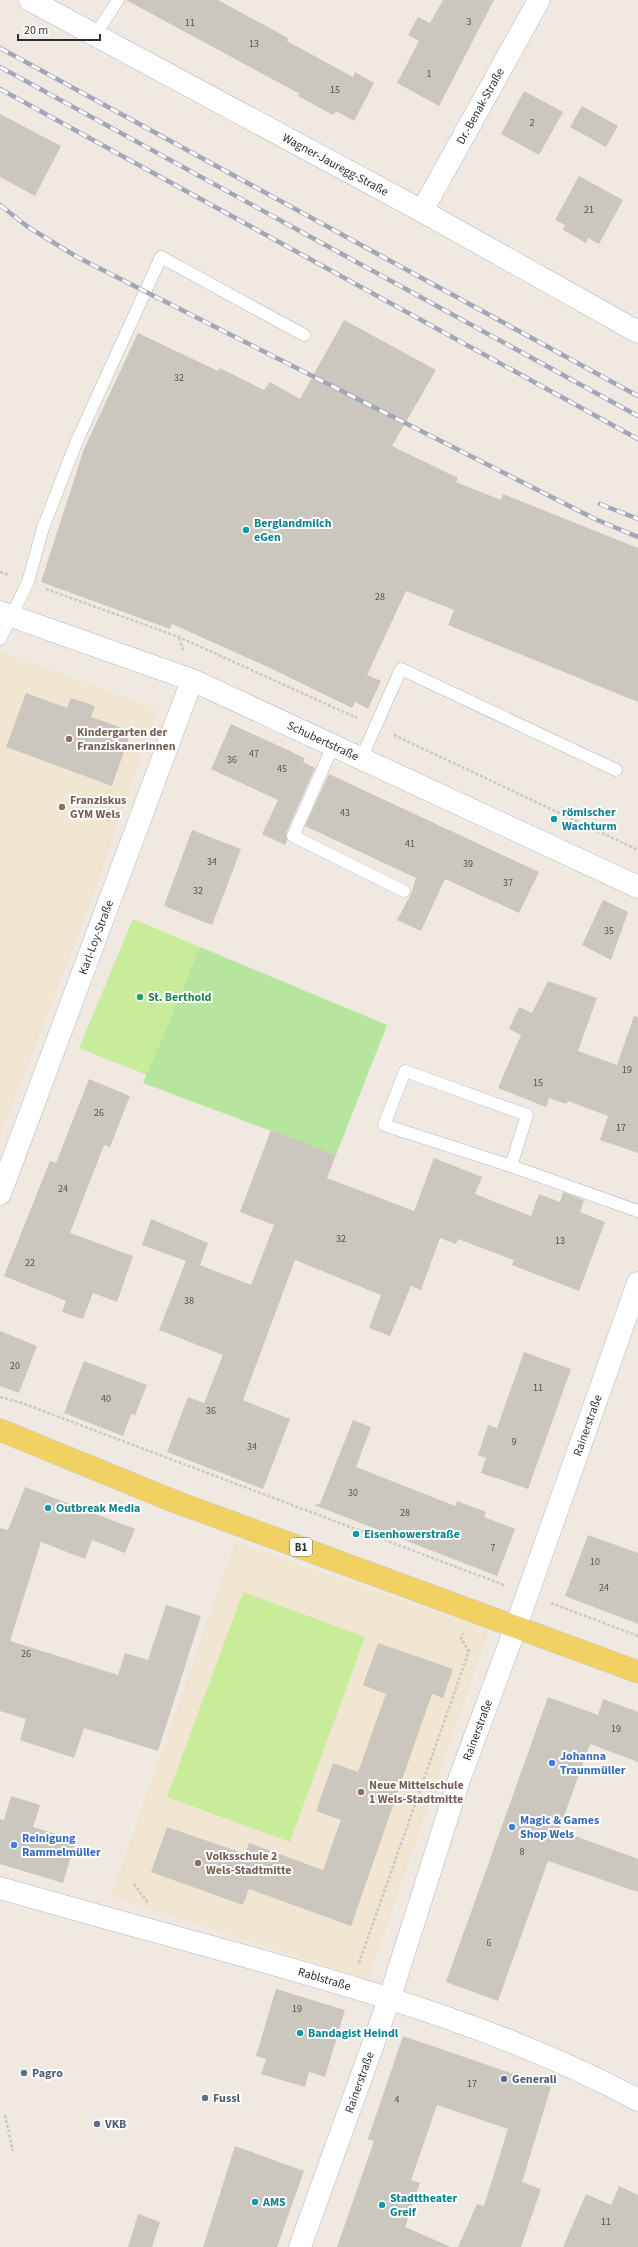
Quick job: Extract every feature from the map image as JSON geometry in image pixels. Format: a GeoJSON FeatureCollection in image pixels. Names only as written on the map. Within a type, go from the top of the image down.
{"type":"FeatureCollection","features":[{"type":"Feature","properties":{"kind":"main road","name":"B1"},"geometry":{"type":"LineString","coordinates":[[0,1430],[171,1500],[638,1672]]}},
{"type":"Feature","properties":{"kind":"street","name":"Wagner-Jauregg-Straße"},"geometry":{"type":"LineString","coordinates":[[30,0],[422,211],[638,332]]}},
{"type":"Feature","properties":{"kind":"street","name":"Dr.-Benak-Straße"},"geometry":{"type":"LineString","coordinates":[[422,211],[539,0]]}},
{"type":"Feature","properties":{"kind":"street","name":"Schubertstraße"},"geometry":{"type":"LineString","coordinates":[[6,614],[192,680],[638,887]]}},
{"type":"Feature","properties":{"kind":"street","name":"Karl-Loy-Straße"},"geometry":{"type":"LineString","coordinates":[[0,1194],[192,680]]}},
{"type":"Feature","properties":{"kind":"street","name":"Rainerstraße"},"geometry":{"type":"LineString","coordinates":[[300,2247],[390,1997],[460,1780],[638,1283]]}},
{"type":"Feature","properties":{"kind":"street","name":"Rablstraße"},"geometry":{"type":"LineString","coordinates":[[0,1888],[390,1997],[523,2046],[594,2077],[638,2100]]}},
{"type":"Feature","properties":{"kind":"lane"},"geometry":{"type":"LineString","coordinates":[[95,35],[118,0]]}},
{"type":"Feature","properties":{"kind":"lane"},"geometry":{"type":"LineString","coordinates":[[0,640],[6,614],[28,582],[43,528],[76,443],[161,257],[304,335]]}},
{"type":"Feature","properties":{"kind":"lane"},"geometry":{"type":"LineString","coordinates":[[361,759],[401,669],[616,770]]}},
{"type":"Feature","properties":{"kind":"lane"},"geometry":{"type":"LineString","coordinates":[[333,746],[293,836],[404,891]]}},
{"type":"Feature","properties":{"kind":"lane"},"geometry":{"type":"LineString","coordinates":[[511,1166],[527,1115],[405,1070],[384,1125],[511,1166],[638,1211]]}},
{"type":"Feature","properties":{"kind":"path"},"geometry":{"type":"LineString","coordinates":[[28,582],[179,637],[375,726],[638,850]]}},
{"type":"Feature","properties":{"kind":"path"},"geometry":{"type":"LineString","coordinates":[[0,1397],[22,1403],[638,1636]]}},
{"type":"Feature","properties":{"kind":"path"},"geometry":{"type":"LineString","coordinates":[[358,1966],[469,1651],[461,1639],[469,1609]]}},
{"type":"Feature","properties":{"kind":"path"},"geometry":{"type":"LineString","coordinates":[[134,1884],[149,1905]]}},
{"type":"Feature","properties":{"kind":"path"},"geometry":{"type":"LineString","coordinates":[[5,2115],[13,2151]]}},
{"type":"Feature","properties":{"kind":"shaded area","name":"Franziskus GYM Wels"},"geometry":{"type":"Polygon","coordinates":[[[0,651],[157,709],[90,905],[0,1137],[0,651]]]}},
{"type":"Feature","properties":{"kind":"shaded area"},"geometry":{"type":"Polygon","coordinates":[[[235,1542],[489,1630],[368,1980],[111,1896],[235,1542]]]}},
{"type":"Feature","properties":{"kind":"green space","name":"St. Berthold"},"geometry":{"type":"Polygon","coordinates":[[[133,919],[200,947],[147,1075],[79,1048],[133,919]]]}},
{"type":"Feature","properties":{"kind":"green space"},"geometry":{"type":"Polygon","coordinates":[[[200,947],[387,1025],[336,1155],[143,1083],[200,947]]]}},
{"type":"Feature","properties":{"kind":"green space"},"geometry":{"type":"Polygon","coordinates":[[[243,1592],[365,1637],[290,1842],[167,1797],[243,1592]]]}},
{"type":"Feature","properties":{"kind":"building"},"geometry":{"type":"Polygon","coordinates":[[[126,0],[218,0],[288,38],[287,41],[353,77],[355,72],[374,83],[354,121],[336,111],[333,115],[298,96],[300,94],[126,0]]]}},
{"type":"Feature","properties":{"kind":"building"},"geometry":{"type":"Polygon","coordinates":[[[443,0],[494,0],[439,106],[397,83],[419,41],[408,35],[418,17],[430,23],[443,0]]]}},
{"type":"Feature","properties":{"kind":"building"},"geometry":{"type":"Polygon","coordinates":[[[524,91],[563,112],[539,155],[501,134],[524,91]]]}},
{"type":"Feature","properties":{"kind":"building"},"geometry":{"type":"Polygon","coordinates":[[[582,106],[618,126],[606,147],[570,127],[582,106]]]}},
{"type":"Feature","properties":{"kind":"building"},"geometry":{"type":"Polygon","coordinates":[[[0,114],[61,146],[35,196],[0,177],[0,114]]]}},
{"type":"Feature","properties":{"kind":"building"},"geometry":{"type":"Polygon","coordinates":[[[579,176],[623,200],[599,244],[588,238],[586,243],[563,230],[565,225],[555,220],[579,176]]]}},
{"type":"Feature","properties":{"kind":"building","name":"Berglandmilch eGen"},"geometry":{"type":"Polygon","coordinates":[[[344,320],[436,370],[392,446],[458,478],[456,482],[501,500],[503,494],[638,548],[638,702],[448,625],[454,610],[406,591],[367,675],[381,681],[368,709],[355,702],[352,708],[268,667],[172,624],[170,629],[41,582],[84,449],[138,333],[218,371],[220,368],[264,390],[270,382],[300,399],[344,320]]]}},
{"type":"Feature","properties":{"kind":"building","name":"Kindergarten der Franziskanerinnen"},"geometry":{"type":"Polygon","coordinates":[[[26,693],[67,708],[71,698],[95,706],[91,717],[131,731],[112,786],[6,747],[26,693]]]}},
{"type":"Feature","properties":{"kind":"building"},"geometry":{"type":"Polygon","coordinates":[[[231,724],[305,758],[303,762],[315,768],[286,833],[287,840],[285,845],[262,834],[278,800],[211,769],[231,724]]]}},
{"type":"Feature","properties":{"kind":"building"},"geometry":{"type":"Polygon","coordinates":[[[329,774],[539,872],[519,913],[445,879],[421,931],[397,920],[411,894],[416,878],[305,826],[329,774]]]}},
{"type":"Feature","properties":{"kind":"building"},"geometry":{"type":"Polygon","coordinates":[[[192,830],[241,849],[212,925],[164,906],[192,830]]]}},
{"type":"Feature","properties":{"kind":"building"},"geometry":{"type":"Polygon","coordinates":[[[603,900],[628,912],[611,960],[582,945],[603,900]]]}},
{"type":"Feature","properties":{"kind":"building"},"geometry":{"type":"Polygon","coordinates":[[[548,981],[597,998],[578,1051],[617,1065],[634,1016],[638,1017],[638,1153],[600,1140],[608,1116],[568,1101],[566,1104],[549,1098],[546,1107],[498,1088],[521,1035],[509,1029],[519,1007],[532,1013],[548,981]]]}},
{"type":"Feature","properties":{"kind":"building"},"geometry":{"type":"Polygon","coordinates":[[[89,1079],[130,1096],[110,1147],[104,1145],[70,1233],[133,1256],[117,1302],[93,1293],[83,1319],[62,1312],[66,1301],[4,1276],[50,1161],[56,1163],[89,1079]]]}},
{"type":"Feature","properties":{"kind":"building"},"geometry":{"type":"Polygon","coordinates":[[[271,1130],[336,1155],[327,1178],[414,1211],[434,1158],[482,1177],[475,1194],[531,1216],[539,1194],[560,1202],[563,1192],[584,1200],[580,1212],[605,1222],[579,1291],[512,1265],[514,1260],[458,1239],[456,1244],[440,1238],[421,1290],[411,1286],[390,1336],[369,1328],[381,1295],[295,1260],[243,1400],[290,1419],[263,1489],[167,1452],[188,1397],[204,1403],[223,1355],[159,1330],[186,1261],[142,1245],[151,1219],[208,1243],[200,1265],[251,1285],[274,1225],[240,1212],[271,1130]]]}},
{"type":"Feature","properties":{"kind":"building"},"geometry":{"type":"Polygon","coordinates":[[[0,1331],[37,1346],[19,1393],[0,1386],[0,1331]]]}},
{"type":"Feature","properties":{"kind":"building"},"geometry":{"type":"Polygon","coordinates":[[[524,1352],[571,1369],[528,1489],[481,1473],[486,1458],[478,1455],[488,1425],[497,1428],[524,1352]]]}},
{"type":"Feature","properties":{"kind":"building"},"geometry":{"type":"Polygon","coordinates":[[[84,1361],[147,1385],[135,1415],[131,1414],[123,1436],[64,1413],[84,1361]]]}},
{"type":"Feature","properties":{"kind":"building"},"geometry":{"type":"Polygon","coordinates":[[[353,1420],[371,1427],[356,1467],[455,1506],[457,1501],[486,1512],[484,1517],[515,1529],[497,1576],[314,1505],[320,1504],[353,1420]]]}},
{"type":"Feature","properties":{"kind":"building"},"geometry":{"type":"Polygon","coordinates":[[[25,1487],[135,1529],[125,1553],[92,1540],[85,1559],[41,1542],[10,1641],[118,1675],[125,1653],[148,1660],[166,1605],[201,1616],[158,1751],[84,1728],[74,1758],[20,1740],[26,1719],[0,1711],[0,1528],[8,1530],[25,1487]]]}},
{"type":"Feature","properties":{"kind":"building"},"geometry":{"type":"Polygon","coordinates":[[[588,1535],[638,1553],[638,1624],[565,1596],[588,1535]]]}},
{"type":"Feature","properties":{"kind":"building"},"geometry":{"type":"Polygon","coordinates":[[[378,1643],[453,1669],[443,1698],[432,1694],[351,1926],[249,1889],[243,1905],[151,1872],[167,1827],[245,1854],[249,1843],[323,1870],[341,1820],[316,1811],[333,1763],[358,1772],[386,1694],[363,1685],[378,1643]]]}},
{"type":"Feature","properties":{"kind":"building"},"geometry":{"type":"Polygon","coordinates":[[[548,1697],[598,1715],[603,1699],[638,1712],[638,1762],[590,1744],[559,1830],[638,1859],[638,1892],[548,1861],[498,2001],[446,1982],[548,1697]]]}},
{"type":"Feature","properties":{"kind":"building"},"geometry":{"type":"Polygon","coordinates":[[[11,1796],[40,1805],[33,1827],[76,1840],[63,1883],[0,1864],[0,1819],[4,1820],[11,1796]]]}},
{"type":"Feature","properties":{"kind":"building","name":"Bandagist Heindl"},"geometry":{"type":"Polygon","coordinates":[[[276,1989],[345,2010],[325,2077],[309,2072],[305,2087],[261,2074],[266,2059],[256,2056],[276,1989]]]}},
{"type":"Feature","properties":{"kind":"building"},"geometry":{"type":"Polygon","coordinates":[[[403,2036],[551,2087],[522,2182],[541,2189],[521,2247],[458,2247],[477,2204],[484,2206],[508,2129],[437,2105],[411,2180],[420,2183],[405,2227],[451,2247],[337,2247],[374,2141],[368,2139],[403,2036]]]}},
{"type":"Feature","properties":{"kind":"building","name":"AMS"},"geometry":{"type":"Polygon","coordinates":[[[235,2146],[304,2171],[277,2247],[203,2247],[235,2146]]]}},
{"type":"Feature","properties":{"kind":"building"},"geometry":{"type":"Polygon","coordinates":[[[619,2186],[638,2195],[638,2247],[563,2247],[586,2194],[611,2205],[619,2186]]]}},
{"type":"Feature","properties":{"kind":"building"},"geometry":{"type":"Polygon","coordinates":[[[138,2214],[160,2222],[152,2247],[128,2247],[138,2214]]]}},
{"type":"Feature","properties":{"kind":"railway"},"geometry":{"type":"LineString","coordinates":[[0,48],[638,396]]}},
{"type":"Feature","properties":{"kind":"railway"},"geometry":{"type":"LineString","coordinates":[[0,67],[638,416]]}},
{"type":"Feature","properties":{"kind":"railway"},"geometry":{"type":"LineString","coordinates":[[0,89],[638,439]]}},
{"type":"Feature","properties":{"kind":"railway"},"geometry":{"type":"LineString","coordinates":[[0,205],[28,227],[77,257],[595,519],[638,537]]}},
{"type":"Feature","properties":{"kind":"railway"},"geometry":{"type":"LineString","coordinates":[[600,504],[638,519]]}},
{"type":"Feature","properties":{"kind":"place","name":"Berglandmilch eGen"},"geometry":{"type":"Point","coordinates":[246,530]}},
{"type":"Feature","properties":{"kind":"place","name":"Kindergarten der Franziskanerinnen"},"geometry":{"type":"Point","coordinates":[69,739]}},
{"type":"Feature","properties":{"kind":"place","name":"Franziskus GYM Wels"},"geometry":{"type":"Point","coordinates":[62,807]}},
{"type":"Feature","properties":{"kind":"place","name":"römischer Wachturm"},"geometry":{"type":"Point","coordinates":[554,819]}},
{"type":"Feature","properties":{"kind":"place","name":"St. Berthold"},"geometry":{"type":"Point","coordinates":[140,997]}},
{"type":"Feature","properties":{"kind":"place","name":"Outbreak Media"},"geometry":{"type":"Point","coordinates":[48,1508]}},
{"type":"Feature","properties":{"kind":"place","name":"Eisenhowerstraße"},"geometry":{"type":"Point","coordinates":[356,1534]}},
{"type":"Feature","properties":{"kind":"place","name":"Johanna Traunmüller"},"geometry":{"type":"Point","coordinates":[552,1763]}},
{"type":"Feature","properties":{"kind":"place","name":"Neue Mittelschule 1 Wels-Stadtmitte"},"geometry":{"type":"Point","coordinates":[361,1792]}},
{"type":"Feature","properties":{"kind":"place","name":"Magic & Games Shop Wels"},"geometry":{"type":"Point","coordinates":[512,1827]}},
{"type":"Feature","properties":{"kind":"place","name":"Reinigung Rammelmüller"},"geometry":{"type":"Point","coordinates":[14,1845]}},
{"type":"Feature","properties":{"kind":"place","name":"Volksschule 2 Wels-Stadtmitte"},"geometry":{"type":"Point","coordinates":[198,1863]}},
{"type":"Feature","properties":{"kind":"place","name":"Bandagist Heindl"},"geometry":{"type":"Point","coordinates":[300,2033]}},
{"type":"Feature","properties":{"kind":"place","name":"Pagro"},"geometry":{"type":"Point","coordinates":[24,2073]}},
{"type":"Feature","properties":{"kind":"place","name":"Generali"},"geometry":{"type":"Point","coordinates":[504,2079]}},
{"type":"Feature","properties":{"kind":"place","name":"Fussl"},"geometry":{"type":"Point","coordinates":[205,2098]}},
{"type":"Feature","properties":{"kind":"place","name":"VKB"},"geometry":{"type":"Point","coordinates":[97,2124]}},
{"type":"Feature","properties":{"kind":"place","name":"AMS"},"geometry":{"type":"Point","coordinates":[255,2202]}},
{"type":"Feature","properties":{"kind":"place","name":"Stadttheater Greif"},"geometry":{"type":"Point","coordinates":[382,2205]}}]}
